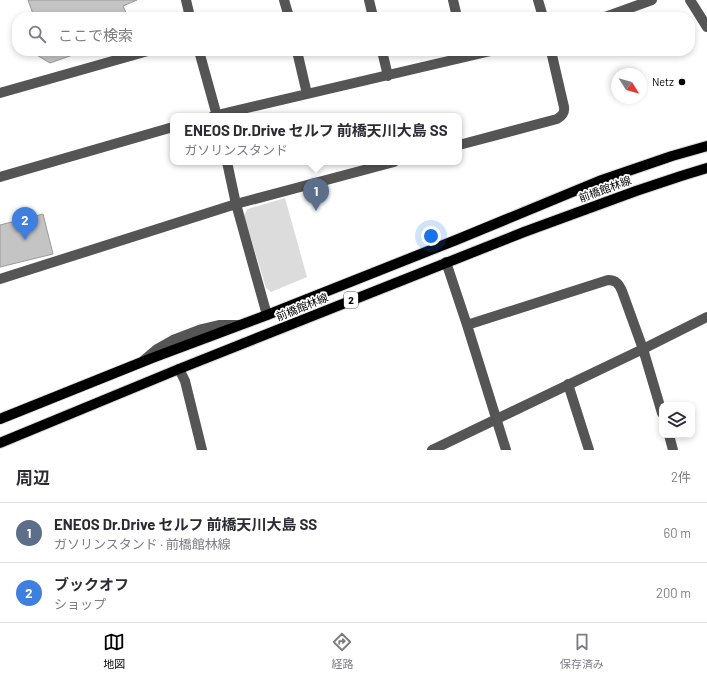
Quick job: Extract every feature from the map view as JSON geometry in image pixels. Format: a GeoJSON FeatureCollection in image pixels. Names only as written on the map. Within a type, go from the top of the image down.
{"type":"FeatureCollection","features":[{"type":"Feature","properties":{"kind":"main road","name":"前橋館林線"},"geometry":{"type":"LineString","coordinates":[[0,419],[456,240],[599,181],[672,156],[707,146]]}},
{"type":"Feature","properties":{"kind":"main road","name":"前橋館林線"},"geometry":{"type":"LineString","coordinates":[[0,443],[446,262],[590,207],[707,168]]}},
{"type":"Feature","properties":{"kind":"street"},"geometry":{"type":"LineString","coordinates":[[186,0],[189,12]]}},
{"type":"Feature","properties":{"kind":"street"},"geometry":{"type":"LineString","coordinates":[[284,0],[288,12]]}},
{"type":"Feature","properties":{"kind":"street"},"geometry":{"type":"LineString","coordinates":[[369,0],[372,12]]}},
{"type":"Feature","properties":{"kind":"street"},"geometry":{"type":"LineString","coordinates":[[453,0],[457,12]]}},
{"type":"Feature","properties":{"kind":"street"},"geometry":{"type":"LineString","coordinates":[[538,0],[542,12]]}},
{"type":"Feature","properties":{"kind":"street"},"geometry":{"type":"LineString","coordinates":[[618,12],[652,0]]}},
{"type":"Feature","properties":{"kind":"street"},"geometry":{"type":"LineString","coordinates":[[690,0],[707,27]]}},
{"type":"Feature","properties":{"kind":"street"},"geometry":{"type":"LineString","coordinates":[[0,93],[130,56]]}},
{"type":"Feature","properties":{"kind":"street"},"geometry":{"type":"LineString","coordinates":[[200,56],[215,113]]}},
{"type":"Feature","properties":{"kind":"street"},"geometry":{"type":"LineString","coordinates":[[298,56],[307,94]]}},
{"type":"Feature","properties":{"kind":"street"},"geometry":{"type":"LineString","coordinates":[[383,56],[388,76]]}},
{"type":"Feature","properties":{"kind":"street"},"geometry":{"type":"LineString","coordinates":[[228,113],[388,76],[460,56]]}},
{"type":"Feature","properties":{"kind":"street"},"geometry":{"type":"LineString","coordinates":[[462,144],[557,119],[562,116],[564,113],[564,107],[552,56]]}},
{"type":"Feature","properties":{"kind":"street"},"geometry":{"type":"LineString","coordinates":[[0,177],[170,128]]}},
{"type":"Feature","properties":{"kind":"street"},"geometry":{"type":"LineString","coordinates":[[228,165],[236,204],[267,315]]}},
{"type":"Feature","properties":{"kind":"street"},"geometry":{"type":"LineString","coordinates":[[0,279],[236,204],[383,165]]}},
{"type":"Feature","properties":{"kind":"street"},"geometry":{"type":"LineString","coordinates":[[446,262],[506,450]]}},
{"type":"Feature","properties":{"kind":"street"},"geometry":{"type":"LineString","coordinates":[[467,325],[608,280],[613,280],[622,291],[643,349],[659,403]]}},
{"type":"Feature","properties":{"kind":"street"},"geometry":{"type":"LineString","coordinates":[[432,450],[707,317]]}},
{"type":"Feature","properties":{"kind":"street"},"geometry":{"type":"LineString","coordinates":[[180,369],[185,381],[202,450]]}},
{"type":"Feature","properties":{"kind":"street"},"geometry":{"type":"LineString","coordinates":[[568,384],[590,450]]}},
{"type":"Feature","properties":{"kind":"street"},"geometry":{"type":"LineString","coordinates":[[670,438],[673,450]]}},
{"type":"Feature","properties":{"kind":"shaded area"},"geometry":{"type":"Polygon","coordinates":[[[285,198],[307,277],[271,292],[266,288],[244,215],[248,209],[285,198]]]}},
{"type":"Feature","properties":{"kind":"building"},"geometry":{"type":"Polygon","coordinates":[[[28,0],[137,0],[123,6],[126,12],[32,12],[28,0]]]}},
{"type":"Feature","properties":{"kind":"building"},"geometry":{"type":"Polygon","coordinates":[[[38,56],[70,56],[50,63],[38,56]]]}},
{"type":"Feature","properties":{"kind":"building"},"geometry":{"type":"Polygon","coordinates":[[[43,214],[53,254],[0,267],[0,225],[43,214]]]}},
{"type":"Feature","properties":{"kind":"place","name":"Netz"},"geometry":{"type":"Point","coordinates":[682,82]}},
{"type":"Feature","properties":{"kind":"place","name":"ENEOS Dr.Drive セルフ 前橋天川大島 SS"},"geometry":{"type":"Point","coordinates":[316,211]}},
{"type":"Feature","properties":{"kind":"place","name":"ブックオフ"},"geometry":{"type":"Point","coordinates":[25,240]}}]}
